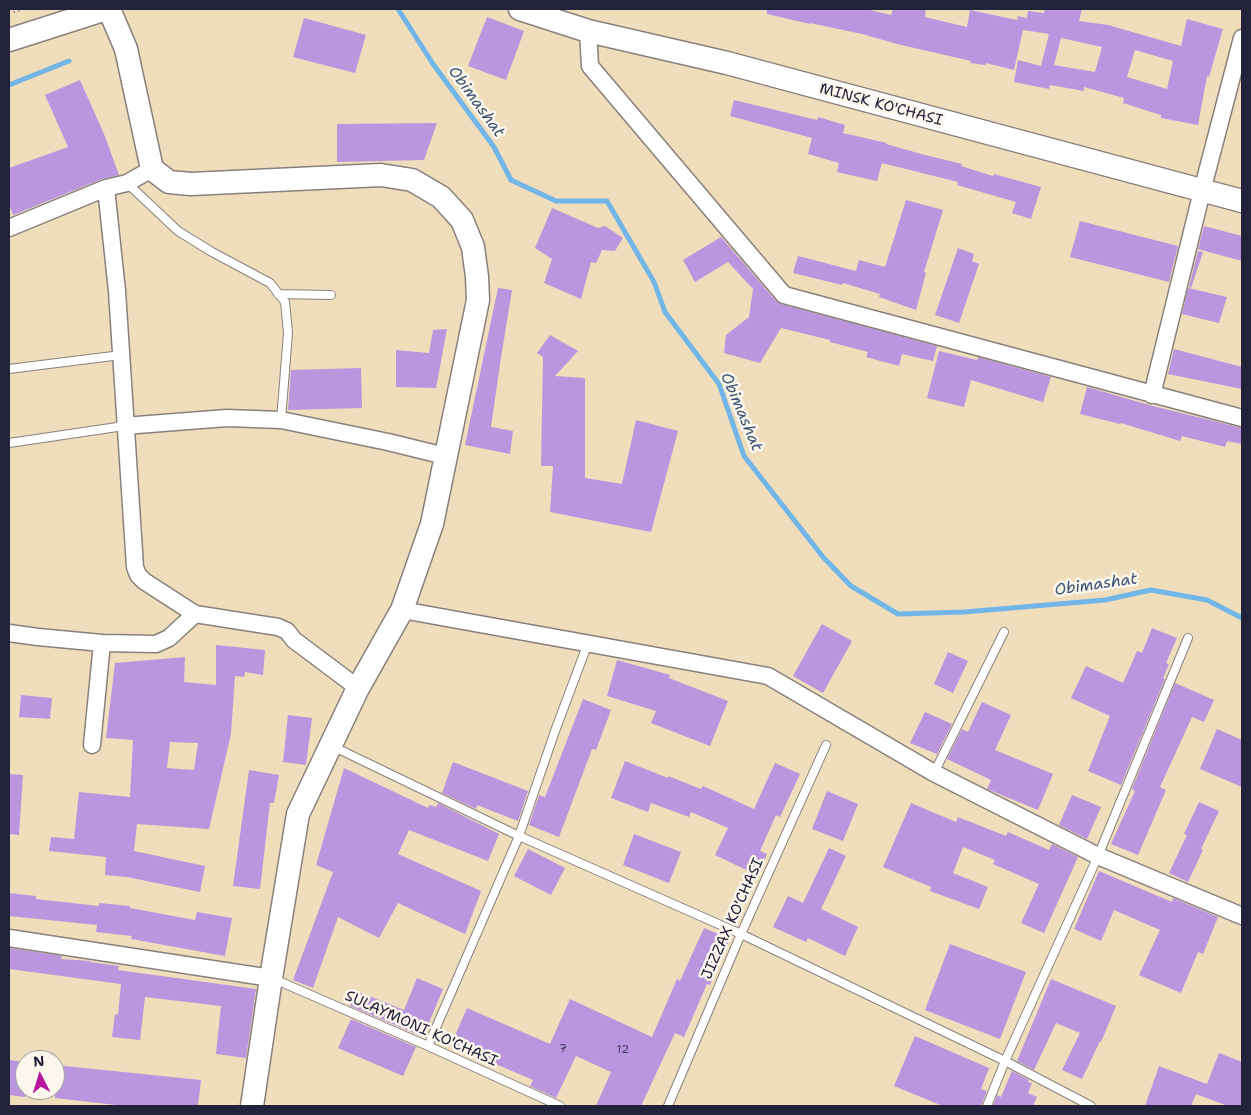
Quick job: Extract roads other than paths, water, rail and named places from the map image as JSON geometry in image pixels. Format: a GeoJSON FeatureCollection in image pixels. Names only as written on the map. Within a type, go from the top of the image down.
{"type":"FeatureCollection","features":[{"type":"Feature","properties":{"kind":"street"},"geometry":{"type":"LineString","coordinates":[[9,40],[108,9],[126,50],[152,169],[169,182],[191,184],[381,175],[412,180],[441,197],[462,220],[473,247],[478,300],[432,524],[402,610],[358,688],[298,814],[252,1106]]}},
{"type":"Feature","properties":{"kind":"street","name":"MINSK KO'CHASI"},"geometry":{"type":"LineString","coordinates":[[520,9],[588,31],[727,63],[1242,201]]}},
{"type":"Feature","properties":{"kind":"street"},"geometry":{"type":"LineString","coordinates":[[588,31],[590,66],[784,295],[1242,418]]}},
{"type":"Feature","properties":{"kind":"street"},"geometry":{"type":"LineString","coordinates":[[1152,395],[1242,38]]}},
{"type":"Feature","properties":{"kind":"street"},"geometry":{"type":"LineString","coordinates":[[9,228],[106,188],[127,183],[152,169]]}},
{"type":"Feature","properties":{"kind":"street"},"geometry":{"type":"LineString","coordinates":[[106,188],[117,291],[124,426],[135,567],[138,575],[144,581],[195,614],[278,627],[287,631],[294,640],[358,688]]}},
{"type":"Feature","properties":{"kind":"street"},"geometry":{"type":"LineString","coordinates":[[124,426],[227,418],[281,420],[445,456]]}},
{"type":"Feature","properties":{"kind":"street"},"geometry":{"type":"LineString","coordinates":[[402,610],[768,676],[934,773],[1098,856],[1242,916]]}},
{"type":"Feature","properties":{"kind":"street"},"geometry":{"type":"LineString","coordinates":[[9,632],[38,637],[156,644],[169,638],[195,614]]}},
{"type":"Feature","properties":{"kind":"street"},"geometry":{"type":"LineString","coordinates":[[92,745],[102,642]]}},
{"type":"Feature","properties":{"kind":"street"},"geometry":{"type":"LineString","coordinates":[[9,938],[271,978]]}},
{"type":"Feature","properties":{"kind":"lane"},"geometry":{"type":"LineString","coordinates":[[127,183],[178,230],[212,252],[270,284],[285,302],[288,334],[281,420]]}},
{"type":"Feature","properties":{"kind":"lane"},"geometry":{"type":"LineString","coordinates":[[278,294],[331,294]]}},
{"type":"Feature","properties":{"kind":"lane"},"geometry":{"type":"LineString","coordinates":[[9,369],[121,355]]}},
{"type":"Feature","properties":{"kind":"lane"},"geometry":{"type":"LineString","coordinates":[[9,443],[124,426]]}},
{"type":"Feature","properties":{"kind":"lane"},"geometry":{"type":"LineString","coordinates":[[934,773],[1004,632]]}},
{"type":"Feature","properties":{"kind":"lane"},"geometry":{"type":"LineString","coordinates":[[987,1106],[1005,1061],[1098,856],[1188,638]]}},
{"type":"Feature","properties":{"kind":"lane"},"geometry":{"type":"LineString","coordinates":[[428,1046],[519,836],[588,643]]}},
{"type":"Feature","properties":{"kind":"lane"},"geometry":{"type":"LineString","coordinates":[[331,745],[519,836],[741,934],[1005,1061],[1091,1106]]}},
{"type":"Feature","properties":{"kind":"lane","name":"JIZZAX KO'CHASI"},"geometry":{"type":"LineString","coordinates":[[668,1106],[741,934],[826,745]]}},
{"type":"Feature","properties":{"kind":"lane","name":"SULAYMONI KO'CHASI"},"geometry":{"type":"LineString","coordinates":[[271,978],[560,1106]]}},
{"type":"Feature","properties":{"kind":"waterway","name":"Obimashat"},"geometry":{"type":"LineString","coordinates":[[398,9],[433,64],[494,147],[511,180],[556,201],[607,201],[654,282],[665,312],[719,384],[744,456],[823,557],[851,586],[898,614],[964,612],[1105,600],[1151,590],[1207,600],[1242,618]]}},
{"type":"Feature","properties":{"kind":"waterway"},"geometry":{"type":"LineString","coordinates":[[9,85],[69,61]]}}]}
